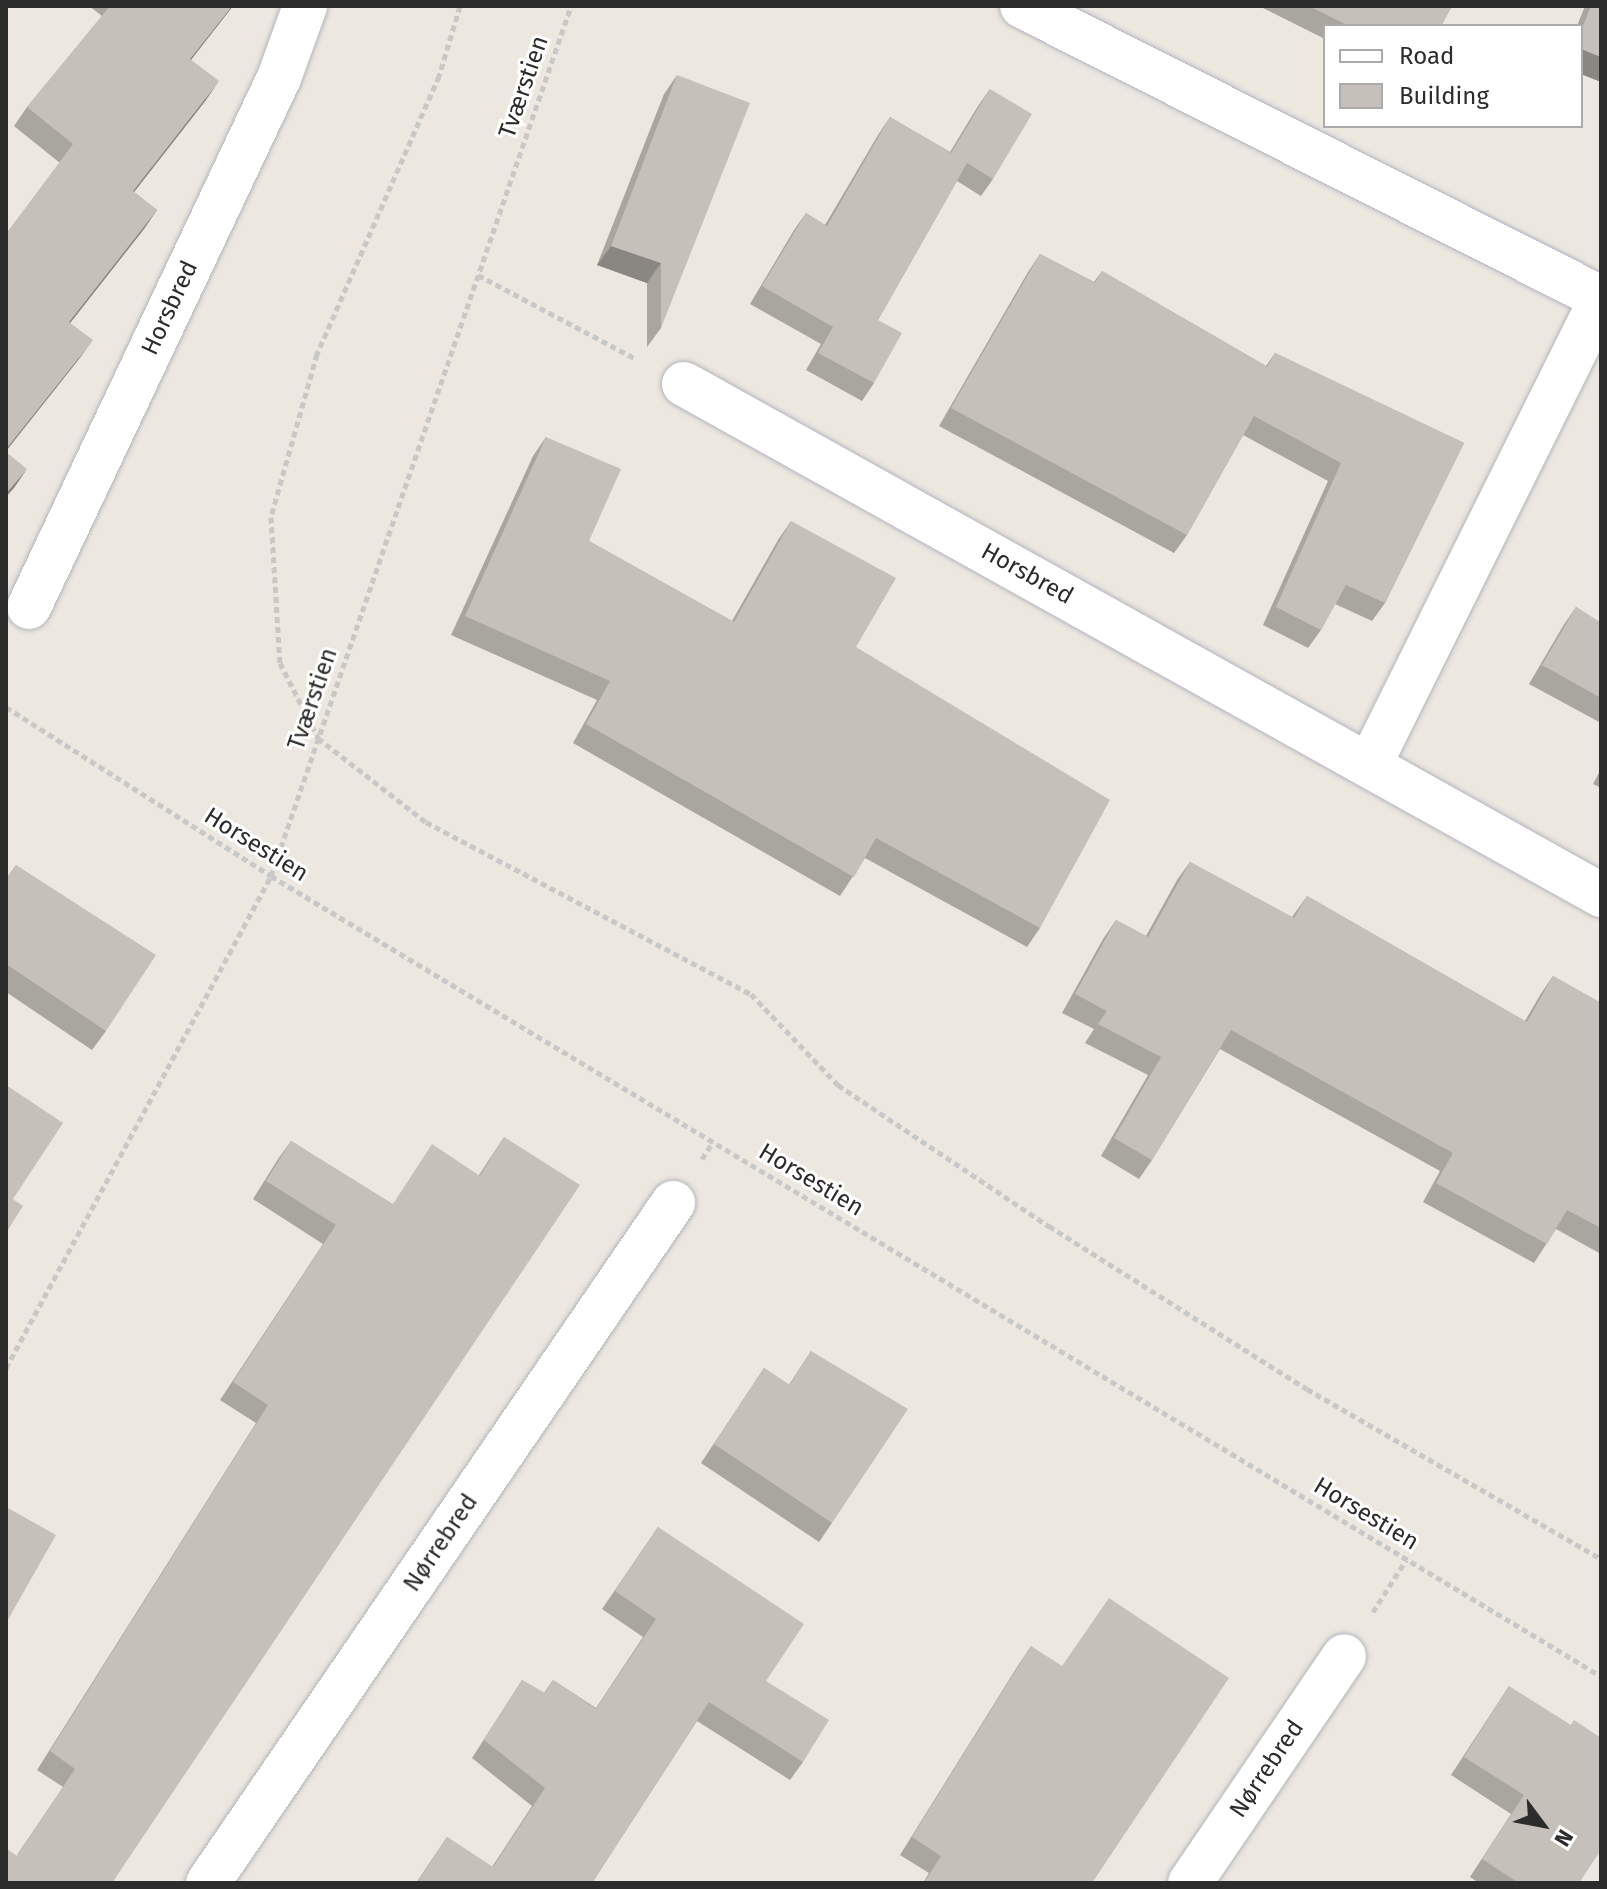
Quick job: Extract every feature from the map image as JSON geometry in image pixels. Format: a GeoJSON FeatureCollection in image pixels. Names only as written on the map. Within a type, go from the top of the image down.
{"type":"FeatureCollection","features":[{"type":"Feature","properties":{"kind":"street","name":"Horsbred"},"geometry":{"type":"LineString","coordinates":[[29,607],[279,78],[305,6]]}},
{"type":"Feature","properties":{"kind":"street"},"geometry":{"type":"LineString","coordinates":[[1022,6],[1081,19],[1601,298],[1370,764]]}},
{"type":"Feature","properties":{"kind":"street","name":"Horsbred"},"geometry":{"type":"LineString","coordinates":[[684,384],[1601,895]]}},
{"type":"Feature","properties":{"kind":"street","name":"Nørrebred"},"geometry":{"type":"LineString","coordinates":[[208,1883],[673,1203]]}},
{"type":"Feature","properties":{"kind":"street","name":"Nørrebred"},"geometry":{"type":"LineString","coordinates":[[1190,1883],[1344,1656]]}},
{"type":"Feature","properties":{"kind":"path"},"geometry":{"type":"LineString","coordinates":[[460,6],[439,76],[317,354],[271,517],[280,663],[318,738],[426,822],[751,994],[838,1085],[1049,1226],[1307,1389],[1601,1559]]}},
{"type":"Feature","properties":{"kind":"path","name":"Tværstien"},"geometry":{"type":"LineString","coordinates":[[6,1368],[271,876],[571,6]]}},
{"type":"Feature","properties":{"kind":"path"},"geometry":{"type":"LineString","coordinates":[[478,275],[684,384]]}},
{"type":"Feature","properties":{"kind":"path","name":"Horsestien"},"geometry":{"type":"LineString","coordinates":[[6,707],[271,876],[1601,1676]]}},
{"type":"Feature","properties":{"kind":"building"},"geometry":{"type":"Polygon","coordinates":[[[110,6],[232,6],[190,59],[219,81],[133,191],[157,210],[69,322],[93,340],[6,449],[6,234],[73,144],[27,107],[110,6]]]}},
{"type":"Feature","properties":{"kind":"building"},"geometry":{"type":"Polygon","coordinates":[[[1309,6],[1452,6],[1442,24],[1345,24],[1309,6]]]}},
{"type":"Feature","properties":{"kind":"building"},"geometry":{"type":"Polygon","coordinates":[[[1591,6],[1601,6],[1601,57],[1583,50],[1583,26],[1591,6]]]}},
{"type":"Feature","properties":{"kind":"building"},"geometry":{"type":"Polygon","coordinates":[[[677,75],[750,103],[661,328],[661,263],[611,246],[677,75]]]}},
{"type":"Feature","properties":{"kind":"building"},"geometry":{"type":"Polygon","coordinates":[[[990,89],[1032,114],[993,179],[967,163],[878,320],[902,333],[874,383],[818,353],[833,327],[762,286],[806,213],[827,226],[890,117],[951,153],[990,89]]]}},
{"type":"Feature","properties":{"kind":"building"},"geometry":{"type":"Polygon","coordinates":[[[1040,254],[1095,283],[1102,271],[1267,367],[1275,353],[1464,443],[1385,603],[1346,585],[1321,630],[1276,607],[1341,463],[1254,416],[1187,535],[951,408],[1040,254]]]}},
{"type":"Feature","properties":{"kind":"building"},"geometry":{"type":"Polygon","coordinates":[[[546,437],[621,469],[589,541],[734,622],[791,521],[896,578],[856,647],[1110,800],[1040,928],[876,838],[854,877],[586,724],[610,681],[465,616],[546,437]]]}},
{"type":"Feature","properties":{"kind":"building"},"geometry":{"type":"Polygon","coordinates":[[[6,452],[27,469],[6,493],[6,452]]]}},
{"type":"Feature","properties":{"kind":"building"},"geometry":{"type":"Polygon","coordinates":[[[1576,607],[1601,623],[1601,698],[1542,665],[1576,607]]]}},
{"type":"Feature","properties":{"kind":"building"},"geometry":{"type":"Polygon","coordinates":[[[1190,862],[1294,918],[1307,896],[1527,1022],[1553,976],[1601,1003],[1601,1228],[1567,1210],[1547,1244],[1436,1183],[1453,1153],[1231,1030],[1152,1160],[1114,1138],[1161,1057],[1098,1024],[1107,1011],[1075,994],[1116,920],[1148,937],[1190,862]]]}},
{"type":"Feature","properties":{"kind":"building"},"geometry":{"type":"Polygon","coordinates":[[[16,865],[156,955],[106,1031],[6,964],[6,880],[16,865]]]}},
{"type":"Feature","properties":{"kind":"building"},"geometry":{"type":"Polygon","coordinates":[[[6,1085],[63,1123],[13,1199],[23,1206],[6,1233],[6,1085]]]}},
{"type":"Feature","properties":{"kind":"building"},"geometry":{"type":"Polygon","coordinates":[[[504,1137],[580,1185],[112,1883],[6,1883],[6,1848],[17,1856],[75,1769],[50,1751],[268,1405],[233,1382],[336,1225],[266,1181],[291,1141],[393,1204],[432,1144],[480,1176],[504,1137]]]}},
{"type":"Feature","properties":{"kind":"building"},"geometry":{"type":"Polygon","coordinates":[[[811,1351],[908,1409],[832,1523],[714,1444],[764,1368],[790,1385],[811,1351]]]}},
{"type":"Feature","properties":{"kind":"building"},"geometry":{"type":"Polygon","coordinates":[[[6,1507],[56,1535],[6,1623],[6,1507]]]}},
{"type":"Feature","properties":{"kind":"building"},"geometry":{"type":"Polygon","coordinates":[[[658,1527],[804,1624],[766,1681],[829,1720],[803,1762],[709,1702],[592,1883],[417,1883],[447,1837],[493,1867],[545,1788],[484,1740],[522,1680],[545,1693],[553,1680],[596,1709],[656,1619],[615,1591],[658,1527]]]}},
{"type":"Feature","properties":{"kind":"building"},"geometry":{"type":"Polygon","coordinates":[[[1109,1598],[1229,1678],[1092,1883],[924,1883],[941,1856],[912,1837],[1031,1646],[1062,1666],[1109,1598]]]}},
{"type":"Feature","properties":{"kind":"building"},"geometry":{"type":"Polygon","coordinates":[[[1509,1686],[1571,1725],[1574,1720],[1601,1738],[1601,1850],[1579,1883],[1519,1883],[1482,1859],[1524,1795],[1464,1757],[1509,1686]]]}}]}
